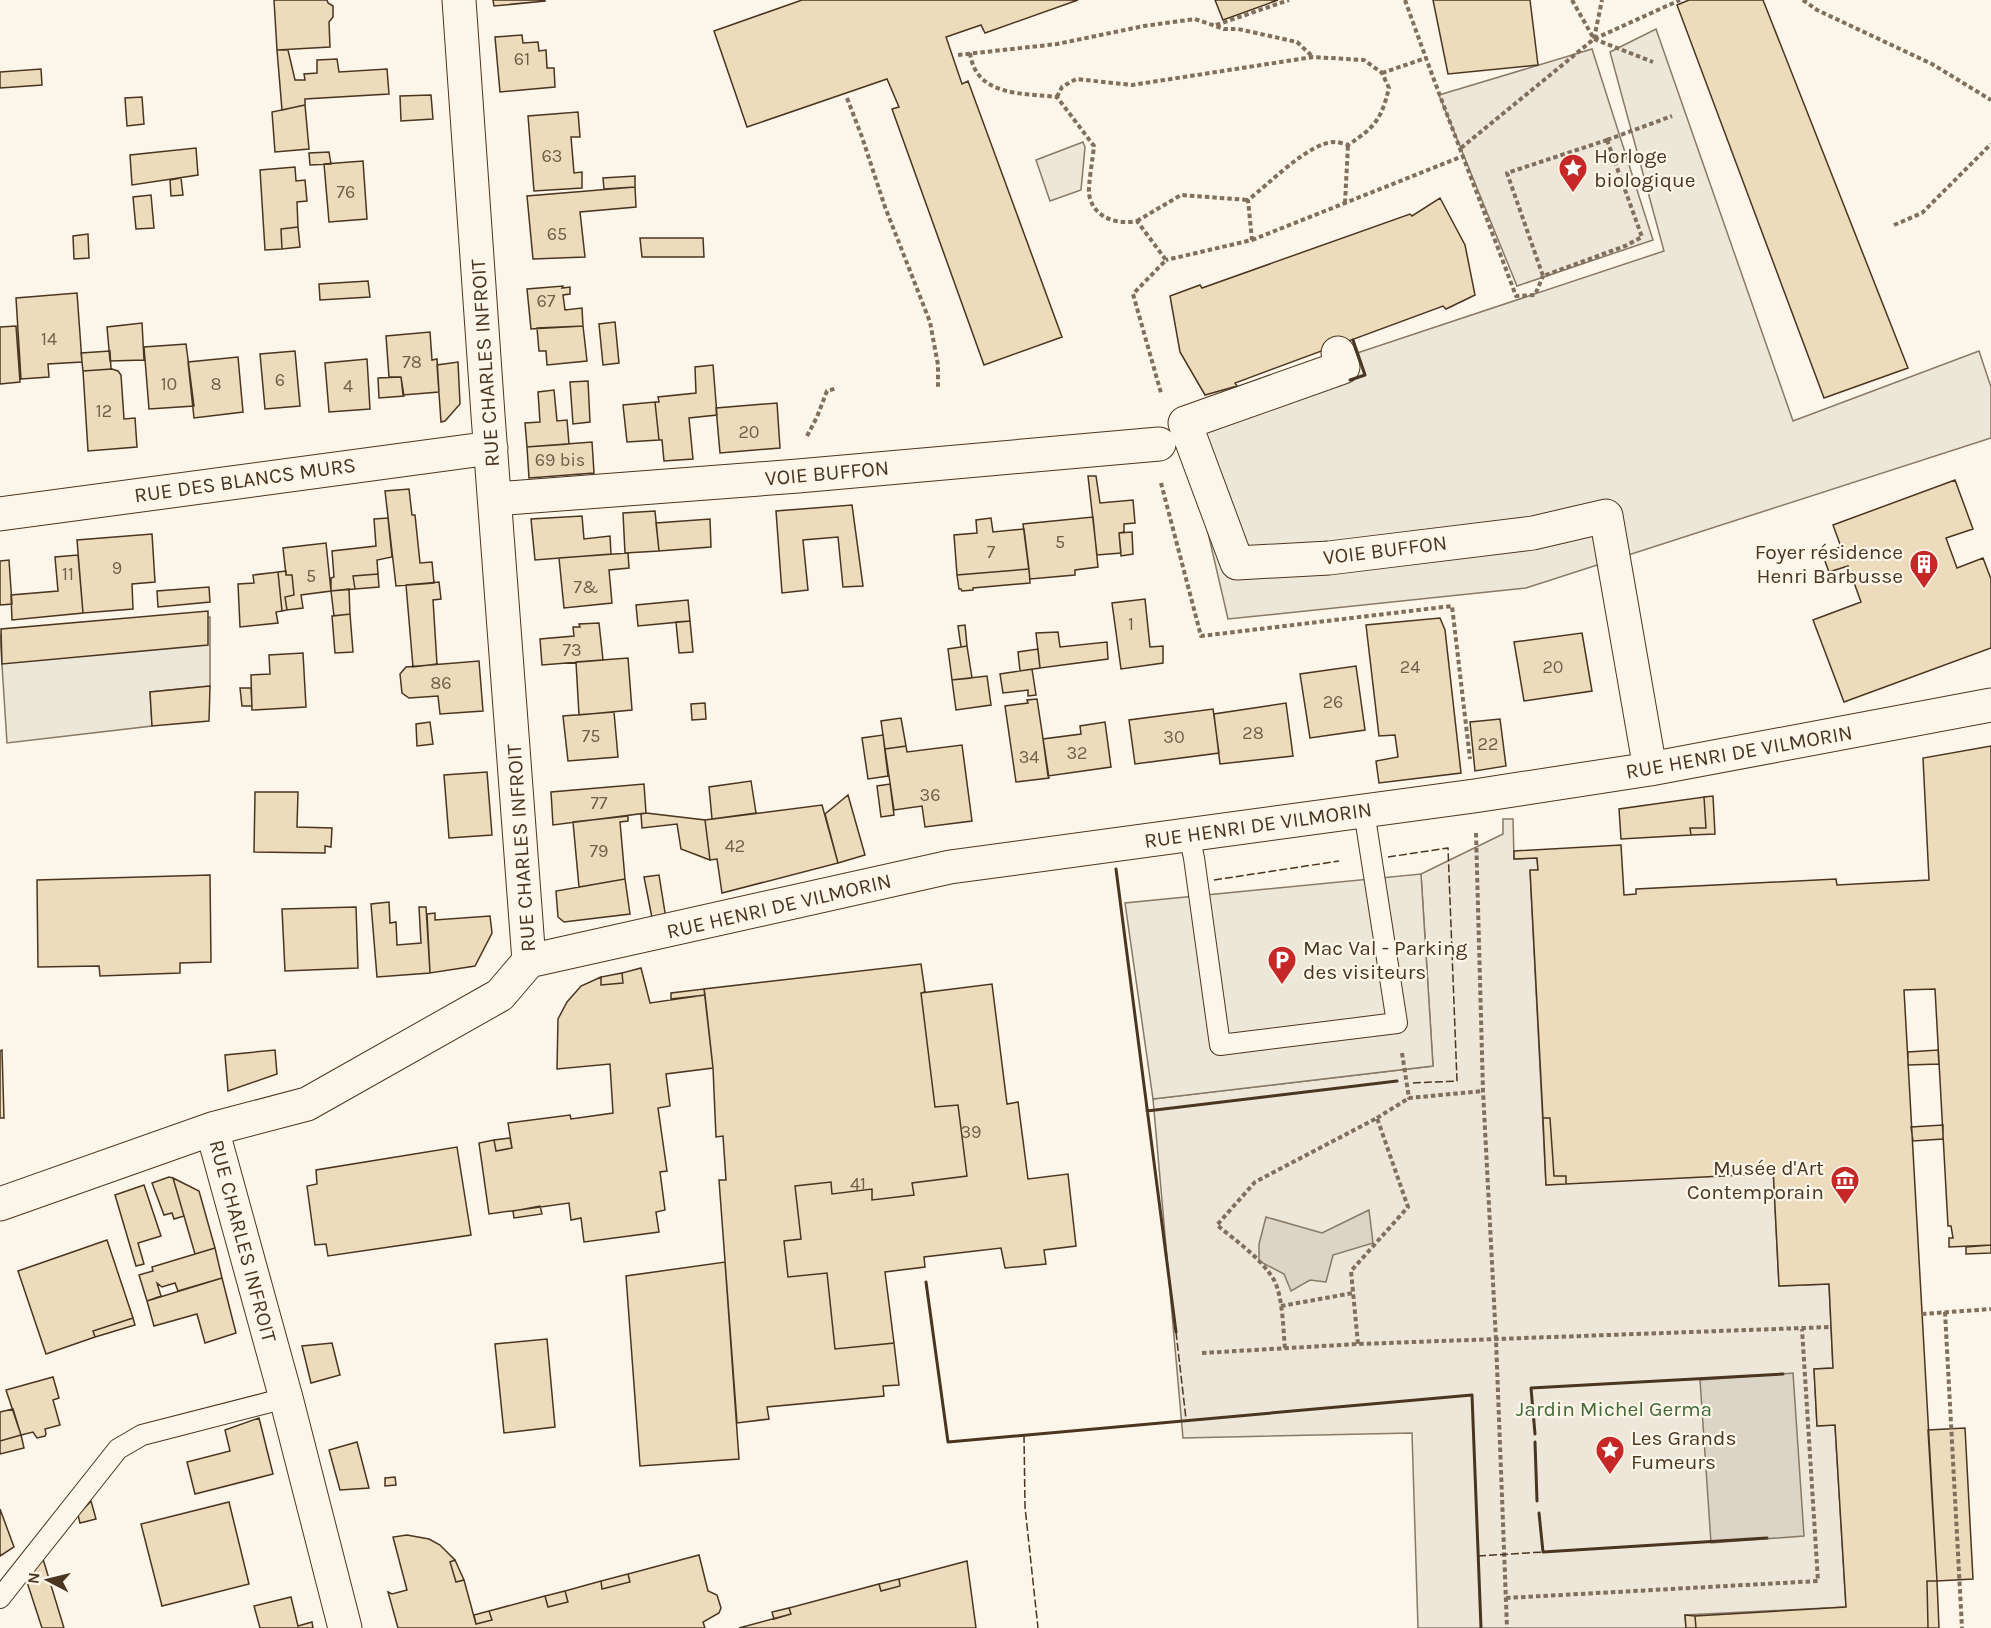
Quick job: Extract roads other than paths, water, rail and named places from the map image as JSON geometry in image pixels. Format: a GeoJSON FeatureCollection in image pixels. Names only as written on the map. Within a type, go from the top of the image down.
{"type":"FeatureCollection","features":[{"type":"Feature","properties":{"kind":"street","name":"RUE CHARLES INFROIT"},"geometry":{"type":"LineString","coordinates":[[345,1628],[286,1398],[212,1129],[307,1104],[500,995],[529,962],[459,0]]}},
{"type":"Feature","properties":{"kind":"street","name":"VOIE BUFFON"},"geometry":{"type":"LineString","coordinates":[[1338,353],[1343,367],[1185,423],[1238,563],[1329,558],[1533,533],[1606,516],[1650,769]]}},
{"type":"Feature","properties":{"kind":"street","name":"VOIE BUFFON"},"geometry":{"type":"LineString","coordinates":[[495,499],[798,476],[1155,444]]}},
{"type":"Feature","properties":{"kind":"street","name":"RUE DES BLANCS MURS"},"geometry":{"type":"LineString","coordinates":[[0,514],[491,448]]}},
{"type":"Feature","properties":{"kind":"street","name":"RUE HENRI DE VILMORIN"},"geometry":{"type":"LineString","coordinates":[[529,962],[950,867],[1474,796],[1650,769],[1991,705]]}},
{"type":"Feature","properties":{"kind":"street"},"geometry":{"type":"LineString","coordinates":[[0,1204],[212,1129]]}},
{"type":"Feature","properties":{"kind":"lane"},"geometry":{"type":"LineString","coordinates":[[1189,835],[1198,880],[1220,1045],[1397,1023],[1364,811]]}},
{"type":"Feature","properties":{"kind":"lane"},"geometry":{"type":"LineString","coordinates":[[0,1598],[118,1449],[142,1435],[286,1398]]}},
{"type":"Feature","properties":{"kind":"place","name":"Horloge biologique"},"geometry":{"type":"Point","coordinates":[1573,194]}},
{"type":"Feature","properties":{"kind":"place","name":"Foyer résidence Henri Barbusse"},"geometry":{"type":"Point","coordinates":[1924,590]}},
{"type":"Feature","properties":{"kind":"place","name":"Mac Val - Parking des visiteurs"},"geometry":{"type":"Point","coordinates":[1282,986]}},
{"type":"Feature","properties":{"kind":"place","name":"Musée d'Art Contemporain"},"geometry":{"type":"Point","coordinates":[1845,1206]}},
{"type":"Feature","properties":{"kind":"place","name":"Les Grands Fumeurs"},"geometry":{"type":"Point","coordinates":[1610,1476]}},
{"type":"Feature","properties":{"kind":"park label","name":"Jardin Michel Germa"},"geometry":{"type":"Point","coordinates":[1614,1409]}}]}
